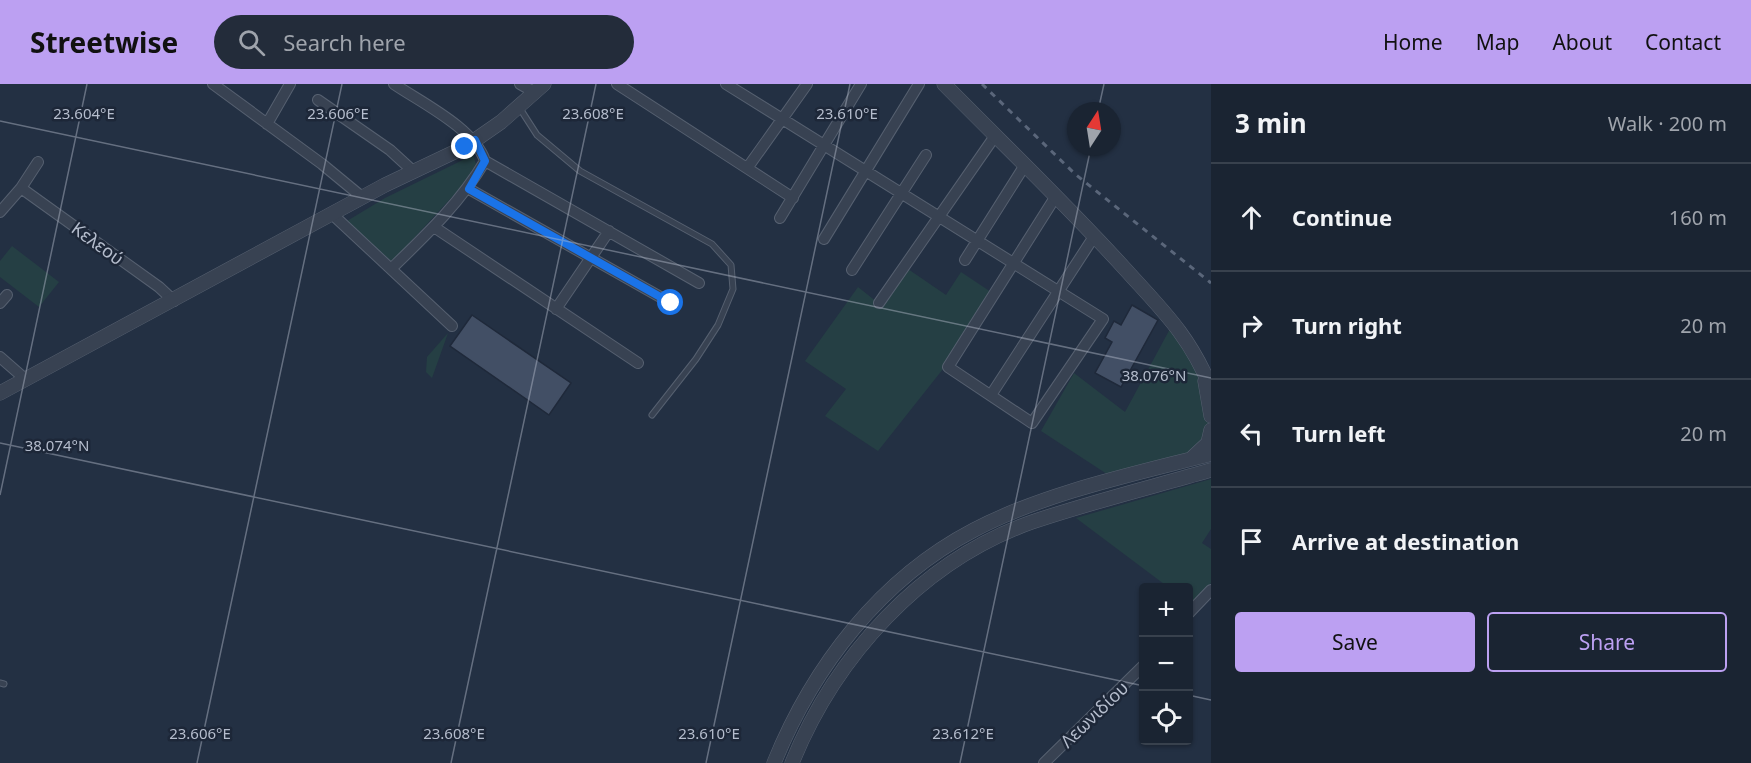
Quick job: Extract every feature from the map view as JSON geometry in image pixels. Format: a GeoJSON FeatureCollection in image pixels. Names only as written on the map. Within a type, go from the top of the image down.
{"type":"FeatureCollection","features":[{"type":"Feature","properties":{"kind":"street"},"geometry":{"type":"LineString","coordinates":[[213,84],[362,198]]}},
{"type":"Feature","properties":{"kind":"street"},"geometry":{"type":"LineString","coordinates":[[228,95],[235,84]]}},
{"type":"Feature","properties":{"kind":"street"},"geometry":{"type":"LineString","coordinates":[[267,124],[290,84]]}},
{"type":"Feature","properties":{"kind":"street"},"geometry":{"type":"LineString","coordinates":[[394,84],[475,140],[485,161],[699,283]]}},
{"type":"Feature","properties":{"kind":"street"},"geometry":{"type":"LineString","coordinates":[[520,84],[539,88]]}},
{"type":"Feature","properties":{"kind":"street"},"geometry":{"type":"LineString","coordinates":[[617,84],[793,198]]}},
{"type":"Feature","properties":{"kind":"street"},"geometry":{"type":"LineString","coordinates":[[726,84],[738,87],[781,119],[825,147],[976,241],[1014,264],[1103,319],[1032,423],[948,367],[1014,264],[1056,196]]}},
{"type":"Feature","properties":{"kind":"street"},"geometry":{"type":"LineString","coordinates":[[748,167],[807,84]]}},
{"type":"Feature","properties":{"kind":"street"},"geometry":{"type":"LineString","coordinates":[[780,218],[861,84]]}},
{"type":"Feature","properties":{"kind":"street"},"geometry":{"type":"LineString","coordinates":[[824,239],[918,84]]}},
{"type":"Feature","properties":{"kind":"street"},"geometry":{"type":"LineString","coordinates":[[944,84],[1095,235],[1184,334],[1211,388]]}},
{"type":"Feature","properties":{"kind":"street"},"geometry":{"type":"LineString","coordinates":[[0,393],[24,378],[174,301],[332,214],[475,140],[539,88]]}},
{"type":"Feature","properties":{"kind":"street"},"geometry":{"type":"LineString","coordinates":[[318,100],[390,150],[414,172]]}},
{"type":"Feature","properties":{"kind":"street"},"geometry":{"type":"LineString","coordinates":[[879,303],[995,136]]}},
{"type":"Feature","properties":{"kind":"street"},"geometry":{"type":"LineString","coordinates":[[852,270],[926,155]]}},
{"type":"Feature","properties":{"kind":"street"},"geometry":{"type":"LineString","coordinates":[[391,269],[469,189],[485,161]]}},
{"type":"Feature","properties":{"kind":"street"},"geometry":{"type":"LineString","coordinates":[[0,212],[21,188],[38,162]]}},
{"type":"Feature","properties":{"kind":"street"},"geometry":{"type":"LineString","coordinates":[[965,260],[1025,165]]}},
{"type":"Feature","properties":{"kind":"street","name":"Κελεού"},"geometry":{"type":"LineString","coordinates":[[21,188],[159,287],[174,301]]}},
{"type":"Feature","properties":{"kind":"street"},"geometry":{"type":"LineString","coordinates":[[469,189],[671,303]]}},
{"type":"Feature","properties":{"kind":"street"},"geometry":{"type":"LineString","coordinates":[[332,214],[452,326]]}},
{"type":"Feature","properties":{"kind":"street"},"geometry":{"type":"LineString","coordinates":[[434,227],[638,363]]}},
{"type":"Feature","properties":{"kind":"street"},"geometry":{"type":"LineString","coordinates":[[556,309],[609,231]]}},
{"type":"Feature","properties":{"kind":"street"},"geometry":{"type":"LineString","coordinates":[[991,395],[1095,235]]}},
{"type":"Feature","properties":{"kind":"street"},"geometry":{"type":"LineString","coordinates":[[0,357],[24,378]]}},
{"type":"Feature","properties":{"kind":"street"},"geometry":{"type":"LineString","coordinates":[[1204,370],[1211,422]]}},
{"type":"Feature","properties":{"kind":"street"},"geometry":{"type":"LineString","coordinates":[[1190,459],[1208,443],[1211,430]]}},
{"type":"Feature","properties":{"kind":"street"},"geometry":{"type":"LineString","coordinates":[[774,763],[793,720],[834,653],[854,627],[917,568],[973,531],[996,519],[1062,496],[1211,454]]}},
{"type":"Feature","properties":{"kind":"street"},"geometry":{"type":"LineString","coordinates":[[792,763],[816,710],[851,659],[879,624],[927,582],[997,538],[1031,523],[1211,470]]}},
{"type":"Feature","properties":{"kind":"street"},"geometry":{"type":"LineString","coordinates":[[1193,609],[1211,590]]}},
{"type":"Feature","properties":{"kind":"street","name":"Λεωνιδίου"},"geometry":{"type":"LineString","coordinates":[[1044,763],[1139,669]]}},
{"type":"Feature","properties":{"kind":"lane"},"geometry":{"type":"LineString","coordinates":[[519,106],[537,135],[580,171],[712,244],[731,265],[733,289],[718,325],[696,359],[652,415]]}},
{"type":"Feature","properties":{"kind":"green space"},"geometry":{"type":"Polygon","coordinates":[[[473,155],[476,164],[463,185],[392,262],[347,221],[385,198],[473,155]]]}},
{"type":"Feature","properties":{"kind":"green space"},"geometry":{"type":"Polygon","coordinates":[[[12,246],[59,282],[39,307],[0,277],[0,261],[12,246]]]}},
{"type":"Feature","properties":{"kind":"green space"},"geometry":{"type":"Polygon","coordinates":[[[908,269],[946,295],[961,272],[991,292],[943,369],[878,451],[825,416],[846,389],[805,361],[858,287],[882,306],[908,269]]]}},
{"type":"Feature","properties":{"kind":"green space"},"geometry":{"type":"Polygon","coordinates":[[[1171,327],[1200,374],[1210,420],[1205,440],[1189,453],[1110,476],[1041,431],[1074,373],[1125,412],[1171,327]]]}},
{"type":"Feature","properties":{"kind":"green space"},"geometry":{"type":"Polygon","coordinates":[[[448,333],[432,378],[426,372],[427,357],[448,333]]]}},
{"type":"Feature","properties":{"kind":"green space"},"geometry":{"type":"Polygon","coordinates":[[[1211,479],[1211,529],[1202,543],[1211,549],[1211,583],[1193,601],[1193,583],[1163,583],[1076,518],[1211,479]]]}},
{"type":"Feature","properties":{"kind":"building"},"geometry":{"type":"Polygon","coordinates":[[[1132,305],[1158,320],[1121,387],[1095,373],[1112,342],[1105,338],[1114,321],[1121,325],[1132,305]]]}},
{"type":"Feature","properties":{"kind":"building"},"geometry":{"type":"Polygon","coordinates":[[[472,315],[571,383],[549,415],[450,346],[472,315]]]}},
{"type":"Feature","properties":{"kind":"railway"},"geometry":{"type":"LineString","coordinates":[[982,84],[1075,174],[1211,283]]}},
{"type":"Feature","properties":{"kind":"route"},"geometry":{"type":"LineString","coordinates":[[465,147],[475,140],[485,161],[469,189],[671,303]]}}]}
